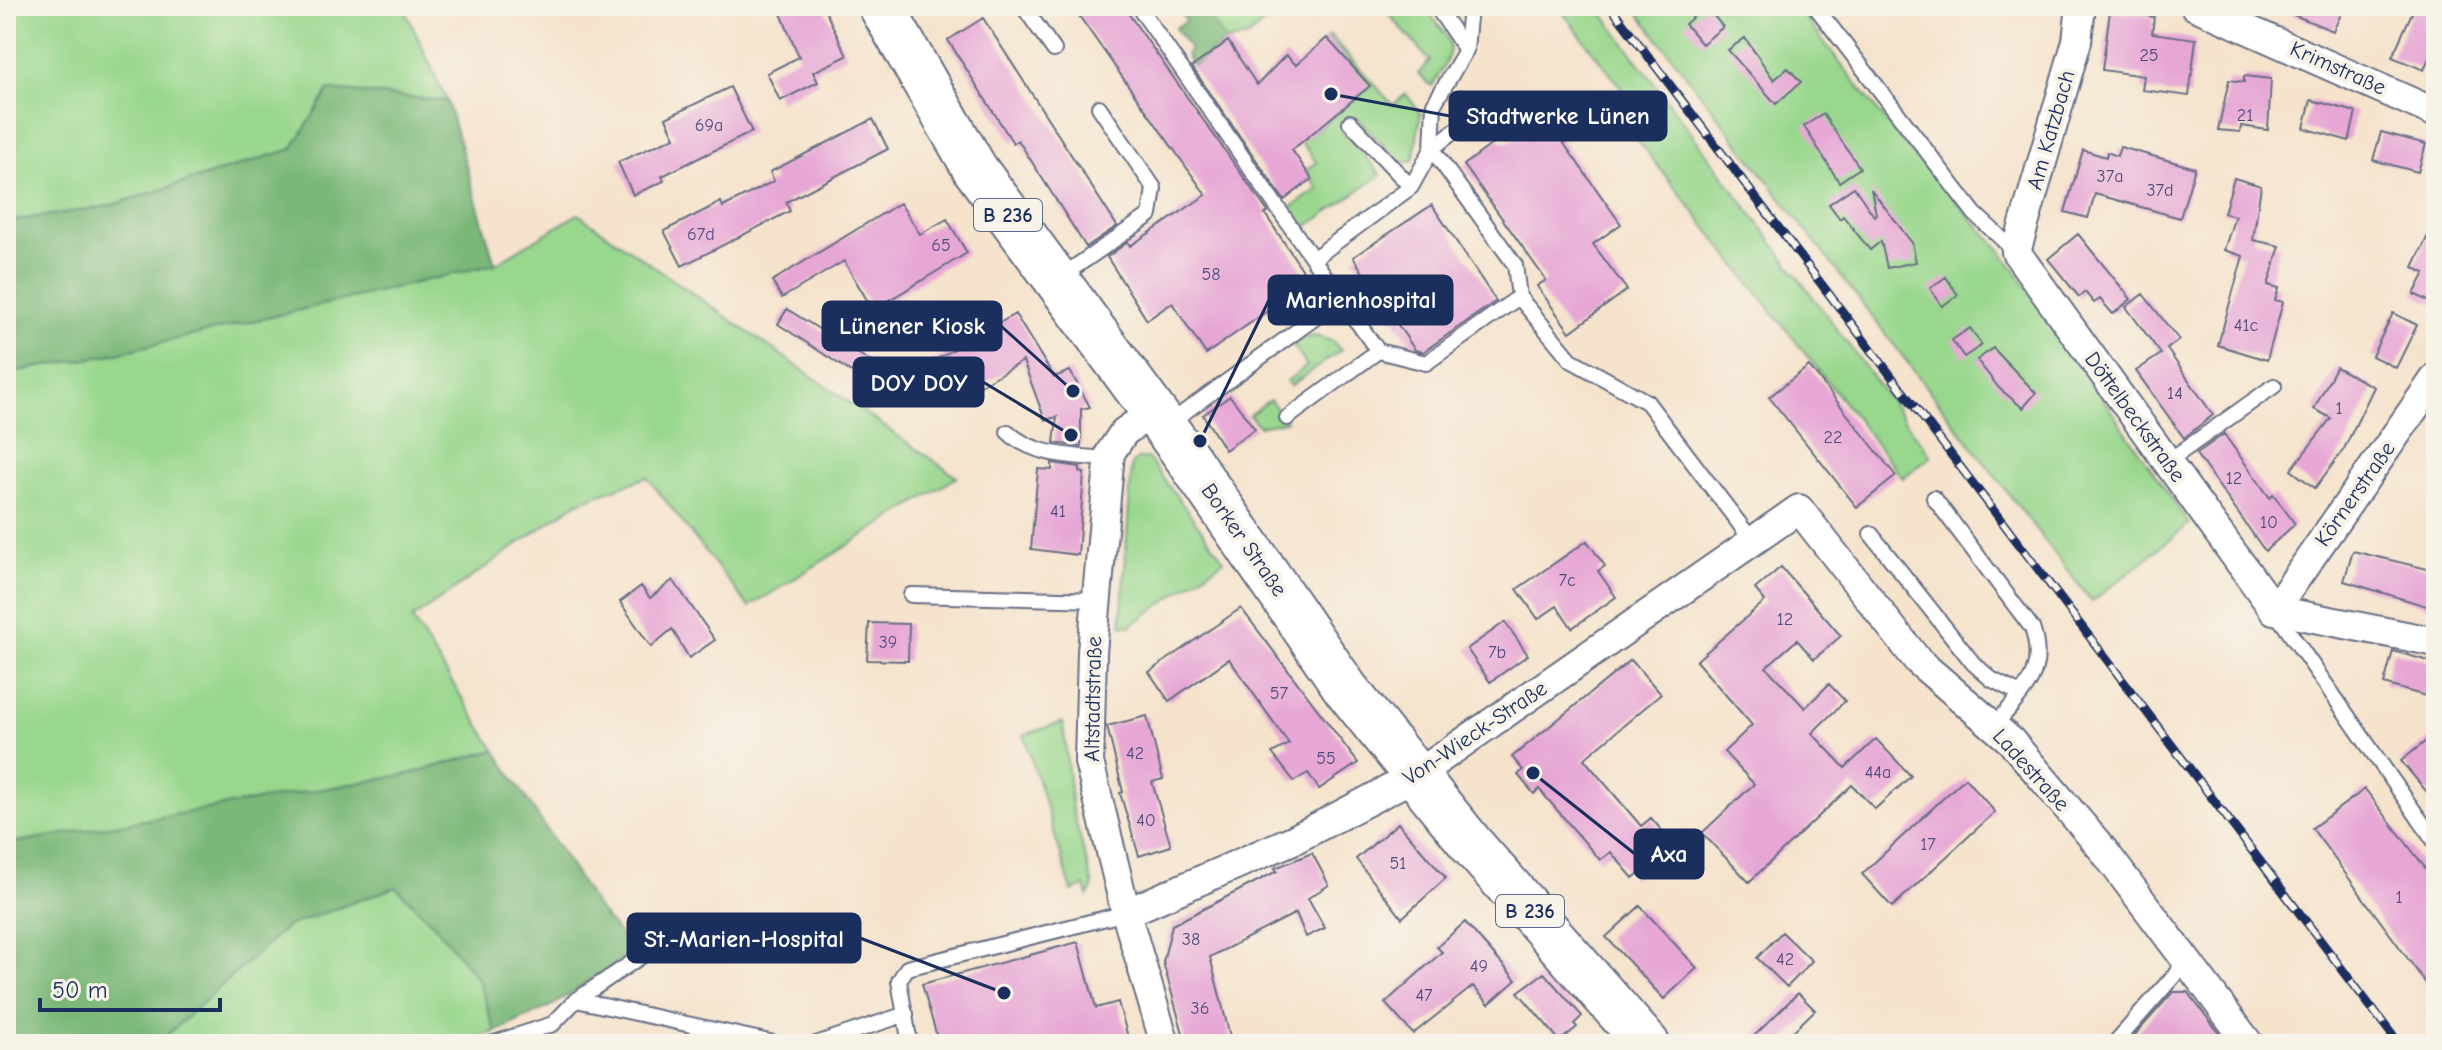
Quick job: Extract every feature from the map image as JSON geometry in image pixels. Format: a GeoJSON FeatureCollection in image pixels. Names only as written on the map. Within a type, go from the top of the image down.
{"type":"FeatureCollection","features":[{"type":"Feature","properties":{"kind":"main road","name":"Borker Straße"},"geometry":{"type":"LineString","coordinates":[[884,7],[975,169],[1158,419],[1346,689],[1415,776],[1647,1044]]}},
{"type":"Feature","properties":{"kind":"street","name":"Am Katzbach"},"geometry":{"type":"LineString","coordinates":[[2016,252],[2077,41],[2081,6]]}},
{"type":"Feature","properties":{"kind":"street","name":"Krimstraße"},"geometry":{"type":"LineString","coordinates":[[2195,6],[2436,113]]}},
{"type":"Feature","properties":{"kind":"street","name":"Döttelbeckstraße"},"geometry":{"type":"LineString","coordinates":[[2016,252],[2274,610]]}},
{"type":"Feature","properties":{"kind":"street","name":"Körnerstraße"},"geometry":{"type":"LineString","coordinates":[[2274,610],[2436,377]]}},
{"type":"Feature","properties":{"kind":"street"},"geometry":{"type":"LineString","coordinates":[[1109,459],[1114,443],[1158,419]]}},
{"type":"Feature","properties":{"kind":"street","name":"Altstadtstraße"},"geometry":{"type":"LineString","coordinates":[[1109,459],[1097,600],[1089,762],[1126,913],[1165,1044]]}},
{"type":"Feature","properties":{"kind":"street","name":"Von-Wieck-Straße"},"geometry":{"type":"LineString","coordinates":[[1126,913],[1295,839],[1415,776],[1799,509]]}},
{"type":"Feature","properties":{"kind":"street","name":"Ladestraße"},"geometry":{"type":"LineString","coordinates":[[1799,509],[1918,661],[2011,741],[2104,851],[2249,1044]]}},
{"type":"Feature","properties":{"kind":"street"},"geometry":{"type":"LineString","coordinates":[[2274,610],[2436,642]]}},
{"type":"Feature","properties":{"kind":"lane"},"geometry":{"type":"LineString","coordinates":[[1023,6],[1054,50]]}},
{"type":"Feature","properties":{"kind":"lane"},"geometry":{"type":"LineString","coordinates":[[1138,6],[1378,351],[1426,363],[1519,297]]}},
{"type":"Feature","properties":{"kind":"lane"},"geometry":{"type":"LineString","coordinates":[[1436,6],[1466,50]]}},
{"type":"Feature","properties":{"kind":"lane"},"geometry":{"type":"LineString","coordinates":[[1470,6],[1466,50],[1434,104],[1432,149],[1515,265],[1519,297],[1571,360],[1647,402],[1754,543]]}},
{"type":"Feature","properties":{"kind":"lane","name":"Döttelbeckstraße"},"geometry":{"type":"LineString","coordinates":[[1815,6],[1975,214],[2016,252]]}},
{"type":"Feature","properties":{"kind":"lane"},"geometry":{"type":"LineString","coordinates":[[1056,280],[1150,215],[1154,188],[1099,107]]}},
{"type":"Feature","properties":{"kind":"lane"},"geometry":{"type":"LineString","coordinates":[[1313,259],[1411,187],[1432,149],[1457,127],[1476,120],[1493,122],[1507,133]]}},
{"type":"Feature","properties":{"kind":"lane"},"geometry":{"type":"LineString","coordinates":[[1350,122],[1411,187]]}},
{"type":"Feature","properties":{"kind":"lane"},"geometry":{"type":"LineString","coordinates":[[1158,419],[1341,299]]}},
{"type":"Feature","properties":{"kind":"lane"},"geometry":{"type":"LineString","coordinates":[[1356,321],[1383,302]]}},
{"type":"Feature","properties":{"kind":"lane"},"geometry":{"type":"LineString","coordinates":[[1287,418],[1378,351]]}},
{"type":"Feature","properties":{"kind":"lane"},"geometry":{"type":"LineString","coordinates":[[2167,462],[2274,386]]}},
{"type":"Feature","properties":{"kind":"lane"},"geometry":{"type":"LineString","coordinates":[[1008,432],[1017,441],[1052,453],[1109,459]]}},
{"type":"Feature","properties":{"kind":"lane"},"geometry":{"type":"LineString","coordinates":[[1934,498],[2032,628],[2038,645],[2037,672],[1994,727]]}},
{"type":"Feature","properties":{"kind":"lane"},"geometry":{"type":"LineString","coordinates":[[1871,534],[1973,663],[1991,679],[2020,694]]}},
{"type":"Feature","properties":{"kind":"lane"},"geometry":{"type":"LineString","coordinates":[[911,595],[1097,600]]}},
{"type":"Feature","properties":{"kind":"lane","name":"Döttelbeckstraße"},"geometry":{"type":"LineString","coordinates":[[2274,610],[2436,843]]}},
{"type":"Feature","properties":{"kind":"lane"},"geometry":{"type":"LineString","coordinates":[[910,1044],[899,981],[907,968],[1126,913]]}},
{"type":"Feature","properties":{"kind":"lane"},"geometry":{"type":"LineString","coordinates":[[491,1044],[553,1024],[576,1000],[661,943]]}},
{"type":"Feature","properties":{"kind":"lane"},"geometry":{"type":"LineString","coordinates":[[2114,1044],[2186,962]]}},
{"type":"Feature","properties":{"kind":"lane"},"geometry":{"type":"LineString","coordinates":[[576,1000],[779,1044]]}},
{"type":"Feature","properties":{"kind":"lane"},"geometry":{"type":"LineString","coordinates":[[816,1044],[906,1014]]}},
{"type":"Feature","properties":{"kind":"green space"},"geometry":{"type":"Polygon","coordinates":[[[6,6],[403,6],[447,101],[329,90],[292,149],[109,206],[6,222],[6,6]]]}},
{"type":"Feature","properties":{"kind":"green space"},"geometry":{"type":"Polygon","coordinates":[[[1176,6],[1209,6],[1205,10],[1226,42],[1193,66],[1186,55],[1190,49],[1175,28],[1186,21],[1176,6]]]}},
{"type":"Feature","properties":{"kind":"green space"},"geometry":{"type":"Polygon","coordinates":[[[1209,6],[1267,6],[1275,14],[1248,37],[1226,42],[1204,10],[1209,6]]]}},
{"type":"Feature","properties":{"kind":"green space"},"geometry":{"type":"Polygon","coordinates":[[[1382,6],[1424,6],[1442,29],[1449,52],[1432,86],[1418,74],[1430,61],[1382,6]]]}},
{"type":"Feature","properties":{"kind":"green space"},"geometry":{"type":"Polygon","coordinates":[[[1558,6],[1597,6],[1931,456],[1903,478],[1611,106],[1625,93],[1558,6]]]}},
{"type":"Feature","properties":{"kind":"green space"},"geometry":{"type":"Polygon","coordinates":[[[1633,6],[1796,6],[1898,137],[2003,253],[2189,524],[2092,602],[1633,6]]]}},
{"type":"Feature","properties":{"kind":"green space"},"geometry":{"type":"Polygon","coordinates":[[[1330,36],[1393,105],[1406,94],[1421,114],[1413,162],[1399,162],[1356,117],[1342,130],[1381,175],[1302,230],[1286,211],[1318,189],[1306,170],[1317,163],[1278,112],[1289,102],[1314,132],[1369,87],[1327,38],[1330,36]]]}},
{"type":"Feature","properties":{"kind":"green space"},"geometry":{"type":"Polygon","coordinates":[[[329,90],[447,101],[495,264],[109,355],[6,373],[6,222],[109,206],[292,149],[329,90]]]}},
{"type":"Feature","properties":{"kind":"green space"},"geometry":{"type":"Polygon","coordinates":[[[578,214],[957,477],[749,607],[647,477],[578,502],[412,619],[495,750],[409,774],[6,844],[6,373],[109,355],[495,264],[578,214]]]}},
{"type":"Feature","properties":{"kind":"green space"},"geometry":{"type":"Polygon","coordinates":[[[1316,336],[1332,341],[1341,350],[1290,386],[1287,381],[1307,366],[1293,345],[1302,338],[1316,336]]]}},
{"type":"Feature","properties":{"kind":"green space"},"geometry":{"type":"Polygon","coordinates":[[[1270,400],[1286,421],[1259,426],[1249,415],[1270,400]]]}},
{"type":"Feature","properties":{"kind":"green space"},"geometry":{"type":"Polygon","coordinates":[[[1139,458],[1148,458],[1224,560],[1130,626],[1121,625],[1132,463],[1139,458]]]}},
{"type":"Feature","properties":{"kind":"green space"},"geometry":{"type":"Polygon","coordinates":[[[1063,722],[1072,809],[1093,886],[1088,896],[1085,886],[1072,891],[1024,735],[1063,722]]]}},
{"type":"Feature","properties":{"kind":"green space"},"geometry":{"type":"Polygon","coordinates":[[[495,750],[598,909],[634,951],[555,1004],[495,1032],[479,981],[436,927],[396,887],[287,926],[157,1044],[6,1044],[6,844],[409,774],[495,750]]]}},
{"type":"Feature","properties":{"kind":"green space"},"geometry":{"type":"Polygon","coordinates":[[[396,887],[436,927],[479,981],[495,1032],[452,1044],[157,1044],[287,926],[396,887]]]}},
{"type":"Feature","properties":{"kind":"building"},"geometry":{"type":"Polygon","coordinates":[[[778,6],[823,6],[847,56],[813,72],[818,82],[780,101],[767,73],[799,57],[778,6]]]}},
{"type":"Feature","properties":{"kind":"building"},"geometry":{"type":"Polygon","coordinates":[[[1072,6],[1123,6],[1268,212],[1265,214],[1310,281],[1206,354],[1172,303],[1147,320],[1107,257],[1128,242],[1130,246],[1206,195],[1072,6]]]}},
{"type":"Feature","properties":{"kind":"building"},"geometry":{"type":"Polygon","coordinates":[[[1706,6],[1723,27],[1702,44],[1685,24],[1706,6]]]}},
{"type":"Feature","properties":{"kind":"building"},"geometry":{"type":"Polygon","coordinates":[[[2272,6],[2345,6],[2333,31],[2272,6]]]}},
{"type":"Feature","properties":{"kind":"building"},"geometry":{"type":"Polygon","coordinates":[[[2415,6],[2436,6],[2436,42],[2424,70],[2392,57],[2415,6]]]}},
{"type":"Feature","properties":{"kind":"building"},"geometry":{"type":"Polygon","coordinates":[[[2110,11],[2154,17],[2152,33],[2196,39],[2189,96],[2142,90],[2144,76],[2102,70],[2110,11]]]}},
{"type":"Feature","properties":{"kind":"building"},"geometry":{"type":"Polygon","coordinates":[[[983,18],[1117,226],[1086,247],[1018,140],[1013,143],[948,40],[983,18]]]}},
{"type":"Feature","properties":{"kind":"building"},"geometry":{"type":"Polygon","coordinates":[[[1327,38],[1370,86],[1292,150],[1312,179],[1284,200],[1192,67],[1228,41],[1257,85],[1286,55],[1296,65],[1327,38]]]}},
{"type":"Feature","properties":{"kind":"building"},"geometry":{"type":"Polygon","coordinates":[[[1745,38],[1774,80],[1788,68],[1801,82],[1776,104],[1728,50],[1745,38]]]}},
{"type":"Feature","properties":{"kind":"building"},"geometry":{"type":"Polygon","coordinates":[[[2244,76],[2271,79],[2268,130],[2241,126],[2240,132],[2218,130],[2229,80],[2244,82],[2244,76]]]}},
{"type":"Feature","properties":{"kind":"building"},"geometry":{"type":"Polygon","coordinates":[[[730,87],[752,132],[662,176],[664,181],[633,195],[618,162],[675,137],[666,118],[730,87]]]}},
{"type":"Feature","properties":{"kind":"building"},"geometry":{"type":"Polygon","coordinates":[[[2311,100],[2356,112],[2349,141],[2304,128],[2311,100]]]}},
{"type":"Feature","properties":{"kind":"building"},"geometry":{"type":"Polygon","coordinates":[[[1540,110],[1621,224],[1593,244],[1627,290],[1570,332],[1537,286],[1546,280],[1464,165],[1499,139],[1506,143],[1514,140],[1515,128],[1540,110]]]}},
{"type":"Feature","properties":{"kind":"building"},"geometry":{"type":"Polygon","coordinates":[[[1823,114],[1860,168],[1839,182],[1804,126],[1823,114]]]}},
{"type":"Feature","properties":{"kind":"building"},"geometry":{"type":"Polygon","coordinates":[[[873,119],[888,149],[786,202],[790,211],[682,266],[664,231],[721,202],[723,207],[774,181],[770,172],[873,119]]]}},
{"type":"Feature","properties":{"kind":"building"},"geometry":{"type":"Polygon","coordinates":[[[2381,132],[2426,144],[2418,172],[2373,160],[2381,132]]]}},
{"type":"Feature","properties":{"kind":"building"},"geometry":{"type":"Polygon","coordinates":[[[2120,147],[2195,168],[2180,218],[2095,194],[2088,218],[2065,212],[2083,150],[2106,157],[2107,152],[2117,156],[2120,147]]]}},
{"type":"Feature","properties":{"kind":"building"},"geometry":{"type":"Polygon","coordinates":[[[2234,178],[2261,186],[2253,240],[2280,246],[2268,285],[2279,288],[2275,300],[2283,302],[2267,360],[2218,345],[2243,256],[2224,250],[2235,216],[2224,213],[2234,178]]]}},
{"type":"Feature","properties":{"kind":"building"},"geometry":{"type":"Polygon","coordinates":[[[1854,187],[1874,216],[1871,189],[1912,243],[1916,262],[1887,268],[1881,241],[1870,250],[1843,216],[1840,219],[1829,204],[1854,187]]]}},
{"type":"Feature","properties":{"kind":"building"},"geometry":{"type":"Polygon","coordinates":[[[900,203],[920,234],[947,219],[967,253],[873,310],[844,261],[782,298],[772,281],[900,203]]]}},
{"type":"Feature","properties":{"kind":"building"},"geometry":{"type":"Polygon","coordinates":[[[1432,205],[1496,301],[1423,352],[1415,350],[1388,310],[1393,302],[1391,296],[1377,294],[1353,257],[1432,205]]]}},
{"type":"Feature","properties":{"kind":"building"},"geometry":{"type":"Polygon","coordinates":[[[2436,219],[2436,305],[2414,294],[2425,273],[2413,267],[2436,219]]]}},
{"type":"Feature","properties":{"kind":"building"},"geometry":{"type":"Polygon","coordinates":[[[2078,234],[2131,299],[2113,314],[2100,299],[2094,303],[2085,292],[2079,297],[2048,259],[2078,234]]]}},
{"type":"Feature","properties":{"kind":"building"},"geometry":{"type":"Polygon","coordinates":[[[1946,277],[1958,295],[1942,306],[1930,288],[1946,277]]]}},
{"type":"Feature","properties":{"kind":"building"},"geometry":{"type":"Polygon","coordinates":[[[2143,294],[2179,340],[2167,349],[2213,415],[2184,438],[2136,371],[2161,354],[2126,307],[2143,294]]]}},
{"type":"Feature","properties":{"kind":"building"},"geometry":{"type":"Polygon","coordinates":[[[787,309],[905,383],[894,400],[778,324],[787,309]]]}},
{"type":"Feature","properties":{"kind":"building"},"geometry":{"type":"Polygon","coordinates":[[[2393,313],[2417,325],[2396,368],[2372,356],[2393,313]]]}},
{"type":"Feature","properties":{"kind":"building"},"geometry":{"type":"Polygon","coordinates":[[[1015,314],[1054,377],[1070,371],[1090,407],[1081,409],[1081,447],[1054,443],[1057,417],[1045,420],[1023,361],[942,407],[920,369],[1015,314]]]}},
{"type":"Feature","properties":{"kind":"building"},"geometry":{"type":"Polygon","coordinates":[[[1970,328],[1982,345],[1964,357],[1952,340],[1970,328]]]}},
{"type":"Feature","properties":{"kind":"building"},"geometry":{"type":"Polygon","coordinates":[[[1993,348],[2036,393],[2023,408],[1999,388],[1977,360],[1993,348]]]}},
{"type":"Feature","properties":{"kind":"building"},"geometry":{"type":"Polygon","coordinates":[[[1809,366],[1896,476],[1857,507],[1769,397],[1809,366]]]}},
{"type":"Feature","properties":{"kind":"building"},"geometry":{"type":"Polygon","coordinates":[[[2336,367],[2374,387],[2344,449],[2315,488],[2291,470],[2331,418],[2314,409],[2336,367]]]}},
{"type":"Feature","properties":{"kind":"building"},"geometry":{"type":"Polygon","coordinates":[[[1230,396],[1255,429],[1225,450],[1203,415],[1230,396]]]}},
{"type":"Feature","properties":{"kind":"building"},"geometry":{"type":"Polygon","coordinates":[[[2224,434],[2270,498],[2273,494],[2295,524],[2265,551],[2196,454],[2224,434]]]}},
{"type":"Feature","properties":{"kind":"building"},"geometry":{"type":"Polygon","coordinates":[[[1052,463],[1080,467],[1080,472],[1084,473],[1078,555],[1031,549],[1038,469],[1052,470],[1052,463]]]}},
{"type":"Feature","properties":{"kind":"building"},"geometry":{"type":"Polygon","coordinates":[[[1587,541],[1605,566],[1598,571],[1616,597],[1572,628],[1557,606],[1538,619],[1517,589],[1587,541]]]}},
{"type":"Feature","properties":{"kind":"building"},"geometry":{"type":"Polygon","coordinates":[[[2353,551],[2436,571],[2436,609],[2344,581],[2353,551]]]}},
{"type":"Feature","properties":{"kind":"building"},"geometry":{"type":"Polygon","coordinates":[[[1781,567],[1841,636],[1814,659],[1797,640],[1766,667],[1805,708],[1829,684],[1845,701],[1812,733],[1845,768],[1876,739],[1911,776],[1875,809],[1852,785],[1749,882],[1702,833],[1754,784],[1724,752],[1752,725],[1696,661],[1765,601],[1755,589],[1781,567]]]}},
{"type":"Feature","properties":{"kind":"building"},"geometry":{"type":"Polygon","coordinates":[[[673,580],[715,640],[689,658],[672,629],[651,647],[620,602],[641,586],[650,598],[673,580]]]}},
{"type":"Feature","properties":{"kind":"building"},"geometry":{"type":"Polygon","coordinates":[[[1241,608],[1358,763],[1319,789],[1308,773],[1294,781],[1272,753],[1289,744],[1229,659],[1169,701],[1149,672],[1241,608]]]}},
{"type":"Feature","properties":{"kind":"building"},"geometry":{"type":"Polygon","coordinates":[[[1505,622],[1528,655],[1490,682],[1467,649],[1505,622]]]}},
{"type":"Feature","properties":{"kind":"building"},"geometry":{"type":"Polygon","coordinates":[[[869,623],[909,624],[908,661],[867,660],[869,623]]]}},
{"type":"Feature","properties":{"kind":"building"},"geometry":{"type":"Polygon","coordinates":[[[2393,651],[2436,663],[2436,699],[2384,684],[2393,651]]]}},
{"type":"Feature","properties":{"kind":"building"},"geometry":{"type":"Polygon","coordinates":[[[1631,660],[1661,694],[1584,759],[1641,826],[1651,818],[1670,840],[1654,853],[1658,857],[1633,878],[1611,852],[1600,860],[1539,789],[1534,794],[1518,775],[1523,770],[1512,757],[1631,660]]]}},
{"type":"Feature","properties":{"kind":"building"},"geometry":{"type":"Polygon","coordinates":[[[1147,716],[1163,779],[1152,782],[1171,846],[1139,856],[1120,793],[1123,792],[1107,726],[1147,716]]]}},
{"type":"Feature","properties":{"kind":"building"},"geometry":{"type":"Polygon","coordinates":[[[2436,733],[2436,803],[2401,761],[2436,733]]]}},
{"type":"Feature","properties":{"kind":"building"},"geometry":{"type":"Polygon","coordinates":[[[1965,778],[1995,812],[1892,907],[1862,874],[1965,778]]]}},
{"type":"Feature","properties":{"kind":"building"},"geometry":{"type":"Polygon","coordinates":[[[2365,789],[2436,882],[2436,997],[2312,828],[2365,789]]]}},
{"type":"Feature","properties":{"kind":"building"},"geometry":{"type":"Polygon","coordinates":[[[1398,823],[1446,878],[1402,918],[1356,859],[1398,823]]]}},
{"type":"Feature","properties":{"kind":"building"},"geometry":{"type":"Polygon","coordinates":[[[1312,853],[1329,885],[1308,898],[1325,928],[1306,937],[1296,913],[1210,957],[1232,1044],[1186,1044],[1163,962],[1172,925],[1277,871],[1275,868],[1312,853]]]}},
{"type":"Feature","properties":{"kind":"building"},"geometry":{"type":"Polygon","coordinates":[[[1640,906],[1697,968],[1664,999],[1606,937],[1640,906]]]}},
{"type":"Feature","properties":{"kind":"building"},"geometry":{"type":"Polygon","coordinates":[[[1465,922],[1516,980],[1489,1004],[1473,986],[1413,1034],[1385,1003],[1442,952],[1437,947],[1465,922]]]}},
{"type":"Feature","properties":{"kind":"building"},"geometry":{"type":"Polygon","coordinates":[[[1782,932],[1812,961],[1787,987],[1757,958],[1782,932]]]}},
{"type":"Feature","properties":{"kind":"building"},"geometry":{"type":"Polygon","coordinates":[[[1078,942],[1096,1008],[1118,1002],[1130,1044],[939,1044],[922,984],[1078,942]]]}},
{"type":"Feature","properties":{"kind":"building"},"geometry":{"type":"Polygon","coordinates":[[[1544,973],[1582,1016],[1574,1024],[1577,1027],[1560,1041],[1518,992],[1544,973]]]}},
{"type":"Feature","properties":{"kind":"building"},"geometry":{"type":"Polygon","coordinates":[[[2173,992],[2187,992],[2228,1044],[2127,1044],[2173,992]]]}},
{"type":"Feature","properties":{"kind":"building"},"geometry":{"type":"Polygon","coordinates":[[[1798,993],[1815,1010],[1780,1044],[1746,1044],[1798,993]]]}},
{"type":"Feature","properties":{"kind":"railway"},"geometry":{"type":"LineString","coordinates":[[1610,6],[2399,1044]]}},
{"type":"Feature","properties":{"kind":"place","name":"Stadtwerke Lünen"},"geometry":{"type":"Point","coordinates":[1331,94]}},
{"type":"Feature","properties":{"kind":"place","name":"Lünener Kiosk"},"geometry":{"type":"Point","coordinates":[1073,391]}},
{"type":"Feature","properties":{"kind":"place","name":"DOY DOY"},"geometry":{"type":"Point","coordinates":[1071,435]}},
{"type":"Feature","properties":{"kind":"place","name":"Marienhospital"},"geometry":{"type":"Point","coordinates":[1200,441]}},
{"type":"Feature","properties":{"kind":"place","name":"Axa"},"geometry":{"type":"Point","coordinates":[1533,773]}},
{"type":"Feature","properties":{"kind":"place","name":"St.-Marien-Hospital"},"geometry":{"type":"Point","coordinates":[1004,993]}}]}
